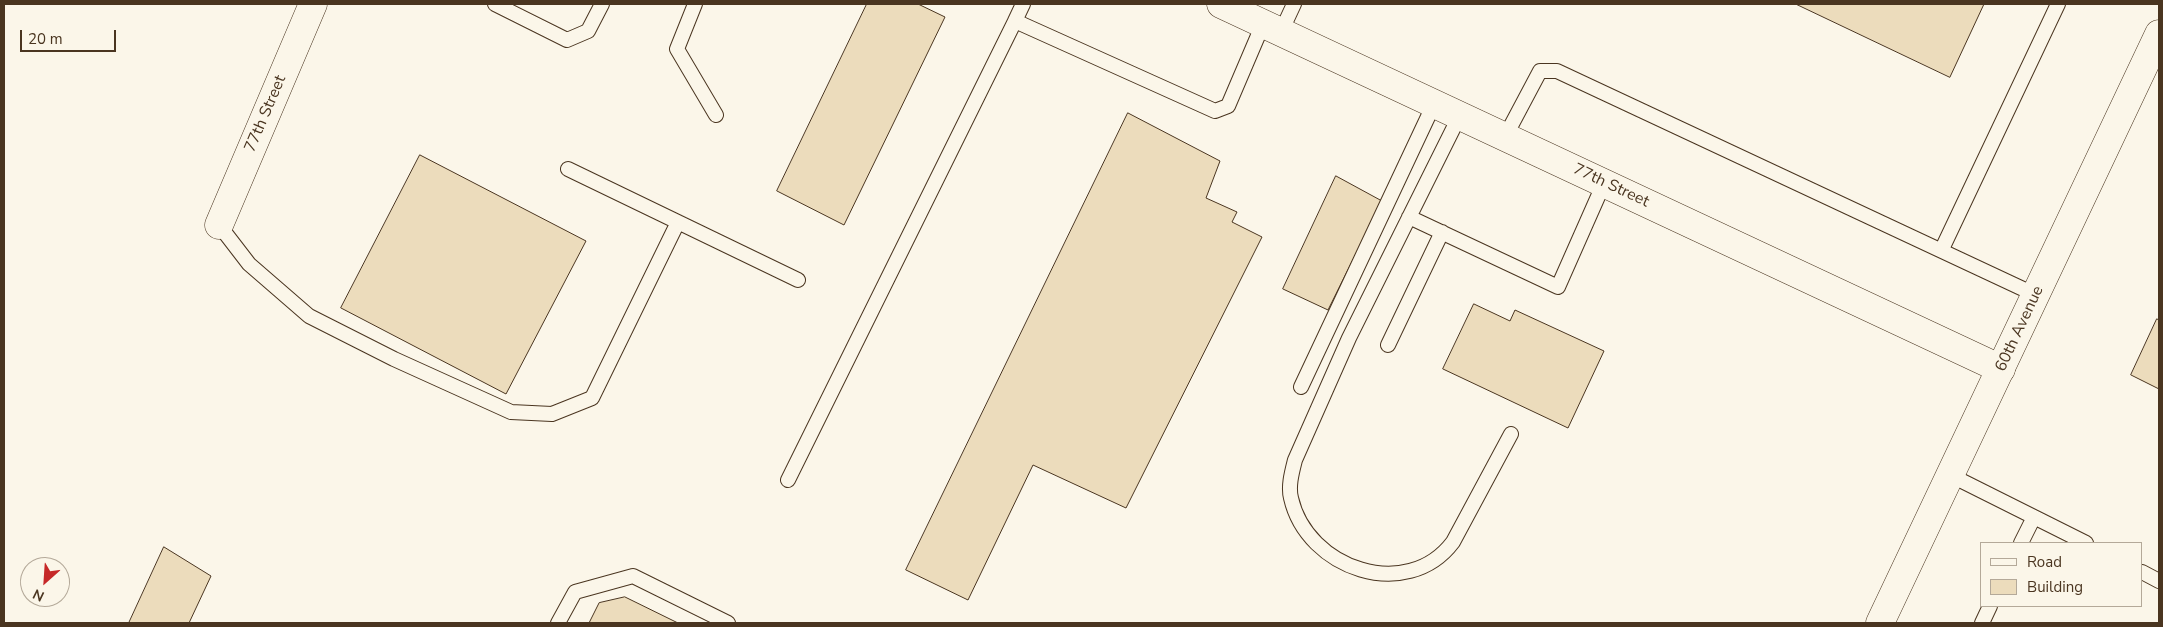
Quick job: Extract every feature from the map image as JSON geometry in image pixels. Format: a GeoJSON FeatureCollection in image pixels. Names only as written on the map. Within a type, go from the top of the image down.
{"type":"FeatureCollection","features":[{"type":"Feature","properties":{"kind":"street","name":"77th Street"},"geometry":{"type":"LineString","coordinates":[[219,225],[313,4]]}},
{"type":"Feature","properties":{"kind":"street","name":"77th Street"},"geometry":{"type":"LineString","coordinates":[[1220,4],[2001,369]]}},
{"type":"Feature","properties":{"kind":"street","name":"60th Avenue"},"geometry":{"type":"LineString","coordinates":[[1880,623],[2036,295],[2152,60],[2159,34]]}},
{"type":"Feature","properties":{"kind":"lane"},"geometry":{"type":"LineString","coordinates":[[495,4],[567,40],[588,30],[602,4]]}},
{"type":"Feature","properties":{"kind":"lane"},"geometry":{"type":"LineString","coordinates":[[695,4],[677,48],[716,116]]}},
{"type":"Feature","properties":{"kind":"lane"},"geometry":{"type":"LineString","coordinates":[[788,480],[1023,4]]}},
{"type":"Feature","properties":{"kind":"lane"},"geometry":{"type":"LineString","coordinates":[[1015,21],[1215,110],[1228,106],[1272,28],[1294,4]]}},
{"type":"Feature","properties":{"kind":"lane"},"geometry":{"type":"LineString","coordinates":[[1942,249],[2058,4]]}},
{"type":"Feature","properties":{"kind":"lane"},"geometry":{"type":"LineString","coordinates":[[1505,137],[1540,71],[1557,71],[1942,249],[2036,295]]}},
{"type":"Feature","properties":{"kind":"lane"},"geometry":{"type":"LineString","coordinates":[[1301,386],[1434,104]]}},
{"type":"Feature","properties":{"kind":"lane"},"geometry":{"type":"LineString","coordinates":[[1460,116],[1349,338],[1295,460],[1291,477],[1291,497],[1297,517],[1310,536],[1330,554],[1366,572],[1381,575],[1400,573],[1428,564],[1443,555],[1453,542],[1511,434]]}},
{"type":"Feature","properties":{"kind":"lane"},"geometry":{"type":"LineString","coordinates":[[568,169],[798,280]]}},
{"type":"Feature","properties":{"kind":"lane"},"geometry":{"type":"LineString","coordinates":[[1409,217],[1558,287],[1604,183]]}},
{"type":"Feature","properties":{"kind":"lane"},"geometry":{"type":"LineString","coordinates":[[219,225],[249,264],[309,316],[394,359],[511,412],[552,414],[592,398],[678,222]]}},
{"type":"Feature","properties":{"kind":"lane"},"geometry":{"type":"LineString","coordinates":[[1388,345],[1442,232]]}},
{"type":"Feature","properties":{"kind":"lane"},"geometry":{"type":"LineString","coordinates":[[1950,475],[2084,542]]}},
{"type":"Feature","properties":{"kind":"lane"},"geometry":{"type":"LineString","coordinates":[[2022,542],[2034,517]]}},
{"type":"Feature","properties":{"kind":"lane"},"geometry":{"type":"LineString","coordinates":[[2143,573],[2159,581]]}},
{"type":"Feature","properties":{"kind":"lane"},"geometry":{"type":"LineString","coordinates":[[558,623],[574,592],[633,576],[728,623]]}},
{"type":"Feature","properties":{"kind":"lane"},"geometry":{"type":"LineString","coordinates":[[1982,623],[1990,607]]}},
{"type":"Feature","properties":{"kind":"building"},"geometry":{"type":"Polygon","coordinates":[[[867,4],[918,4],[945,17],[844,225],[777,191],[867,4]]]}},
{"type":"Feature","properties":{"kind":"building"},"geometry":{"type":"Polygon","coordinates":[[[1796,4],[1984,4],[1950,77],[1796,4]]]}},
{"type":"Feature","properties":{"kind":"building"},"geometry":{"type":"Polygon","coordinates":[[[1128,113],[1220,161],[1206,198],[1237,212],[1232,222],[1262,237],[1126,508],[1033,465],[968,600],[906,570],[1128,113]]]}},
{"type":"Feature","properties":{"kind":"building"},"geometry":{"type":"Polygon","coordinates":[[[420,155],[586,241],[506,394],[341,308],[420,155]]]}},
{"type":"Feature","properties":{"kind":"building"},"geometry":{"type":"Polygon","coordinates":[[[1336,176],[1382,201],[1328,310],[1283,289],[1336,176]]]}},
{"type":"Feature","properties":{"kind":"building"},"geometry":{"type":"Polygon","coordinates":[[[1474,304],[1510,321],[1515,310],[1604,351],[1568,428],[1443,369],[1474,304]]]}},
{"type":"Feature","properties":{"kind":"building"},"geometry":{"type":"Polygon","coordinates":[[[2157,319],[2159,320],[2159,389],[2131,375],[2157,319]]]}},
{"type":"Feature","properties":{"kind":"building"},"geometry":{"type":"Polygon","coordinates":[[[164,547],[211,576],[189,623],[129,623],[164,547]]]}},
{"type":"Feature","properties":{"kind":"building"},"geometry":{"type":"Polygon","coordinates":[[[625,597],[678,623],[589,623],[599,603],[625,597]]]}}]}
